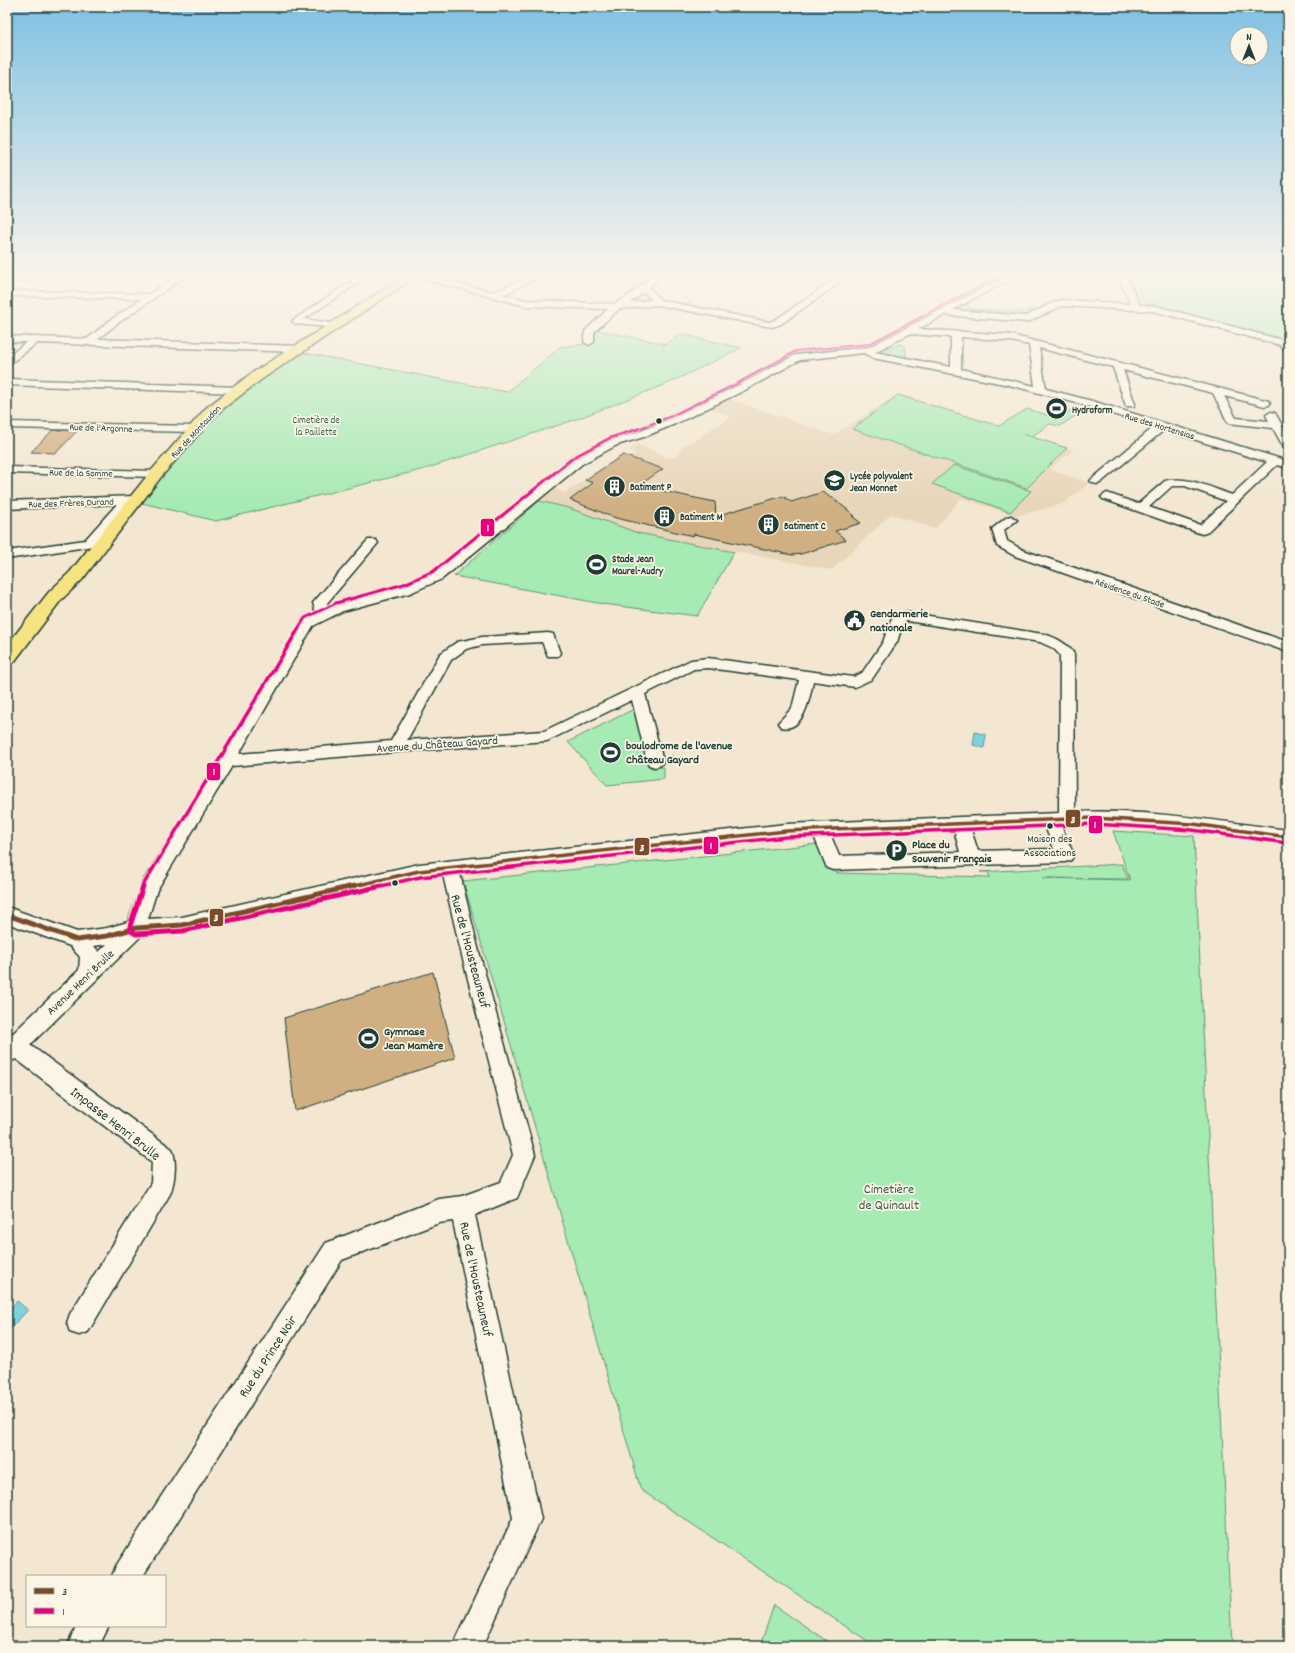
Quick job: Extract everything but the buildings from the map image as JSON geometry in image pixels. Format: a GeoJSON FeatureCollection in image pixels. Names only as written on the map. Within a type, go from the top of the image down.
{"type":"FeatureCollection","features":[{"type":"Feature","properties":{"kind":"main road","name":"Rue de Montaudon"},"geometry":{"type":"LineString","coordinates":[[7,658],[55,596],[76,576],[88,561],[95,544],[136,500],[194,430],[212,411],[257,376],[293,353]]}},
{"type":"Feature","properties":{"kind":"street"},"geometry":{"type":"LineString","coordinates":[[7,363],[19,353]]}},
{"type":"Feature","properties":{"kind":"street"},"geometry":{"type":"LineString","coordinates":[[136,928],[148,888],[227,761],[308,623],[323,613],[409,590],[425,584],[438,576],[578,462],[606,446],[671,422],[741,388],[798,357],[842,353]]}},
{"type":"Feature","properties":{"kind":"street","name":"Rue des Hortensias"},"geometry":{"type":"LineString","coordinates":[[870,353],[873,355],[1041,390],[1288,465]]}},
{"type":"Feature","properties":{"kind":"street"},"geometry":{"type":"LineString","coordinates":[[956,353],[956,372]]}},
{"type":"Feature","properties":{"kind":"street"},"geometry":{"type":"LineString","coordinates":[[1035,353],[1041,390]]}},
{"type":"Feature","properties":{"kind":"street"},"geometry":{"type":"LineString","coordinates":[[1072,353],[1265,403]]}},
{"type":"Feature","properties":{"kind":"street"},"geometry":{"type":"LineString","coordinates":[[1117,365],[1130,404],[1137,418]]}},
{"type":"Feature","properties":{"kind":"street"},"geometry":{"type":"LineString","coordinates":[[1022,386],[1039,379]]}},
{"type":"Feature","properties":{"kind":"street"},"geometry":{"type":"LineString","coordinates":[[7,382],[239,390]]}},
{"type":"Feature","properties":{"kind":"street"},"geometry":{"type":"LineString","coordinates":[[1217,391],[1232,421]]}},
{"type":"Feature","properties":{"kind":"street"},"geometry":{"type":"LineString","coordinates":[[1258,392],[1288,446]]}},
{"type":"Feature","properties":{"kind":"street"},"geometry":{"type":"LineString","coordinates":[[1232,421],[1265,403]]}},
{"type":"Feature","properties":{"kind":"street"},"geometry":{"type":"LineString","coordinates":[[1113,411],[1130,404]]}},
{"type":"Feature","properties":{"kind":"street"},"geometry":{"type":"LineString","coordinates":[[1232,421],[1276,425]]}},
{"type":"Feature","properties":{"kind":"street","name":"Rue de l'Argonne"},"geometry":{"type":"LineString","coordinates":[[7,424],[194,430]]}},
{"type":"Feature","properties":{"kind":"street"},"geometry":{"type":"LineString","coordinates":[[1096,482],[1162,426]]}},
{"type":"Feature","properties":{"kind":"street"},"geometry":{"type":"LineString","coordinates":[[1107,497],[1202,530],[1233,499],[1275,461]]}},
{"type":"Feature","properties":{"kind":"street","name":"Rue de la Somme"},"geometry":{"type":"LineString","coordinates":[[7,470],[156,474]]}},
{"type":"Feature","properties":{"kind":"street"},"geometry":{"type":"LineString","coordinates":[[1141,508],[1169,483],[1186,483],[1233,499]]}},
{"type":"Feature","properties":{"kind":"street","name":"Rue des Frères Durand"},"geometry":{"type":"LineString","coordinates":[[7,505],[136,500]]}},
{"type":"Feature","properties":{"kind":"street","name":"Résidence du Stade"},"geometry":{"type":"LineString","coordinates":[[1011,520],[998,529],[1001,543],[1019,553],[1288,647]]}},
{"type":"Feature","properties":{"kind":"street"},"geometry":{"type":"LineString","coordinates":[[7,555],[95,544]]}},
{"type":"Feature","properties":{"kind":"street"},"geometry":{"type":"LineString","coordinates":[[323,613],[320,603],[372,544]]}},
{"type":"Feature","properties":{"kind":"street","name":"Avenue du Château Gayard"},"geometry":{"type":"LineString","coordinates":[[227,761],[396,746],[547,736],[637,691],[696,664],[708,663],[855,682],[867,676],[890,642],[897,621],[904,616],[1043,638],[1058,645],[1066,654],[1066,806],[1068,819]]}},
{"type":"Feature","properties":{"kind":"street"},"geometry":{"type":"LineString","coordinates":[[396,746],[445,657],[462,645],[482,641],[548,637],[553,653]]}},
{"type":"Feature","properties":{"kind":"street"},"geometry":{"type":"LineString","coordinates":[[786,723],[799,710],[807,676]]}},
{"type":"Feature","properties":{"kind":"street"},"geometry":{"type":"LineString","coordinates":[[637,691],[655,761]]}},
{"type":"Feature","properties":{"kind":"street"},"geometry":{"type":"LineString","coordinates":[[820,829],[832,863],[1065,855],[1050,819]]}},
{"type":"Feature","properties":{"kind":"street"},"geometry":{"type":"LineString","coordinates":[[7,915],[77,940],[107,936],[136,928],[182,925],[395,876],[450,868],[786,831],[1068,819],[1137,820],[1194,824],[1288,837]]}},
{"type":"Feature","properties":{"kind":"street"},"geometry":{"type":"LineString","coordinates":[[960,823],[971,858]]}},
{"type":"Feature","properties":{"kind":"street","name":"Rue de l'Housteauneuf"},"geometry":{"type":"LineString","coordinates":[[450,868],[469,948],[524,1155],[509,1190],[462,1208],[527,1519],[468,1646]]}},
{"type":"Feature","properties":{"kind":"street","name":"Avenue Henri Brulle"},"geometry":{"type":"LineString","coordinates":[[11,1050],[89,972],[136,928]]}},
{"type":"Feature","properties":{"kind":"street"},"geometry":{"type":"LineString","coordinates":[[77,940],[90,954],[89,972]]}},
{"type":"Feature","properties":{"kind":"street","name":"Impasse Henri Brulle"},"geometry":{"type":"LineString","coordinates":[[11,1050],[164,1157],[162,1186],[79,1323]]}},
{"type":"Feature","properties":{"kind":"street","name":"Rue du Prince Noir"},"geometry":{"type":"LineString","coordinates":[[127,1575],[334,1250],[439,1211],[462,1208]]}},
{"type":"Feature","properties":{"kind":"street"},"geometry":{"type":"LineString","coordinates":[[82,1646],[93,1627]]}},
{"type":"Feature","properties":{"kind":"shaded area","name":"Lycée polyvalent Jean Monnet"},"geometry":{"type":"Polygon","coordinates":[[[899,394],[1073,450],[1050,469],[1089,483],[1063,504],[1016,516],[961,498],[935,529],[891,514],[832,570],[638,533],[569,508],[539,501],[555,489],[565,493],[623,455],[632,457],[637,453],[629,450],[637,445],[667,458],[678,456],[682,448],[690,442],[702,437],[703,434],[731,417],[710,408],[729,399],[834,435],[899,394]]]}},
{"type":"Feature","properties":{"kind":"green space","name":"Cimetière de la Paillette"},"geometry":{"type":"Polygon","coordinates":[[[298,353],[306,353],[507,392],[553,353],[730,353],[669,383],[577,419],[425,469],[216,521],[142,503],[178,455],[195,437],[204,432],[204,429],[228,405],[298,353]]]}},
{"type":"Feature","properties":{"kind":"green space"},"geometry":{"type":"Polygon","coordinates":[[[883,353],[906,353],[906,358],[883,353]]]}},
{"type":"Feature","properties":{"kind":"green space"},"geometry":{"type":"Polygon","coordinates":[[[898,395],[999,426],[1027,409],[1061,419],[1070,410],[1081,412],[1060,426],[1050,424],[1032,436],[1023,434],[1067,448],[1027,488],[852,429],[898,395]]]}},
{"type":"Feature","properties":{"kind":"green space"},"geometry":{"type":"Polygon","coordinates":[[[954,465],[1031,491],[1010,512],[932,484],[954,465]]]}},
{"type":"Feature","properties":{"kind":"green space","name":"Stade Jean Maurel-Audry"},"geometry":{"type":"Polygon","coordinates":[[[539,501],[569,508],[638,533],[734,552],[697,616],[603,604],[454,576],[539,501]]]}},
{"type":"Feature","properties":{"kind":"green space"},"geometry":{"type":"Polygon","coordinates":[[[636,708],[651,768],[664,767],[664,779],[607,785],[568,742],[636,708]]]}},
{"type":"Feature","properties":{"kind":"green space","name":"Cimetière de Quinault"},"geometry":{"type":"Polygon","coordinates":[[[1113,831],[1194,836],[1232,1646],[875,1646],[641,1490],[463,881],[818,844],[826,866],[839,873],[990,877],[988,872],[980,872],[1122,864],[1128,879],[1043,878],[1130,880],[1113,831]]]}},
{"type":"Feature","properties":{"kind":"green space"},"geometry":{"type":"Polygon","coordinates":[[[774,1605],[834,1646],[760,1646],[774,1605]]]}},
{"type":"Feature","properties":{"kind":"water"},"geometry":{"type":"Polygon","coordinates":[[[975,732],[986,735],[984,748],[973,745],[975,732]]]}},
{"type":"Feature","properties":{"kind":"water"},"geometry":{"type":"Polygon","coordinates":[[[17,1301],[28,1310],[7,1332],[7,1312],[17,1301]]]}},
{"type":"Feature","properties":{"kind":"transit line","name":"1"},"geometry":{"type":"LineString","coordinates":[[792,353],[738,383],[669,417],[610,438],[574,457],[434,571],[404,584],[336,603],[305,618],[222,758],[143,885],[130,926],[131,931],[136,934],[183,931],[420,877],[786,837],[1093,824],[1192,830],[1287,843]]}},
{"type":"Feature","properties":{"kind":"transit line","name":"3"},"geometry":{"type":"LineString","coordinates":[[7,915],[77,940],[107,936],[136,928],[182,925],[419,871],[786,831],[1093,818],[1193,824],[1288,837]]}},
{"type":"Feature","properties":{"kind":"place","name":"Hydroform"},"geometry":{"type":"Point","coordinates":[1057,409]}},
{"type":"Feature","properties":{"kind":"place","name":"Lycée polyvalent Jean Monnet"},"geometry":{"type":"Point","coordinates":[834,481]}},
{"type":"Feature","properties":{"kind":"place","name":"Batiment P"},"geometry":{"type":"Point","coordinates":[614,486]}},
{"type":"Feature","properties":{"kind":"place","name":"Batiment M"},"geometry":{"type":"Point","coordinates":[664,516]}},
{"type":"Feature","properties":{"kind":"place","name":"Batiment C"},"geometry":{"type":"Point","coordinates":[769,525]}},
{"type":"Feature","properties":{"kind":"place","name":"Stade Jean Maurel-Audry"},"geometry":{"type":"Point","coordinates":[597,564]}},
{"type":"Feature","properties":{"kind":"place","name":"Gendarmerie nationale"},"geometry":{"type":"Point","coordinates":[855,620]}},
{"type":"Feature","properties":{"kind":"place","name":"boulodrome de l'avenue Château Gayard"},"geometry":{"type":"Point","coordinates":[610,752]}},
{"type":"Feature","properties":{"kind":"place","name":"Maison des Associations"},"geometry":{"type":"Point","coordinates":[1050,826]}},
{"type":"Feature","properties":{"kind":"place","name":"Place du Souvenir Français"},"geometry":{"type":"Point","coordinates":[897,851]}},
{"type":"Feature","properties":{"kind":"place","name":"Gymnase Jean Mamère"},"geometry":{"type":"Point","coordinates":[368,1038]}}]}
